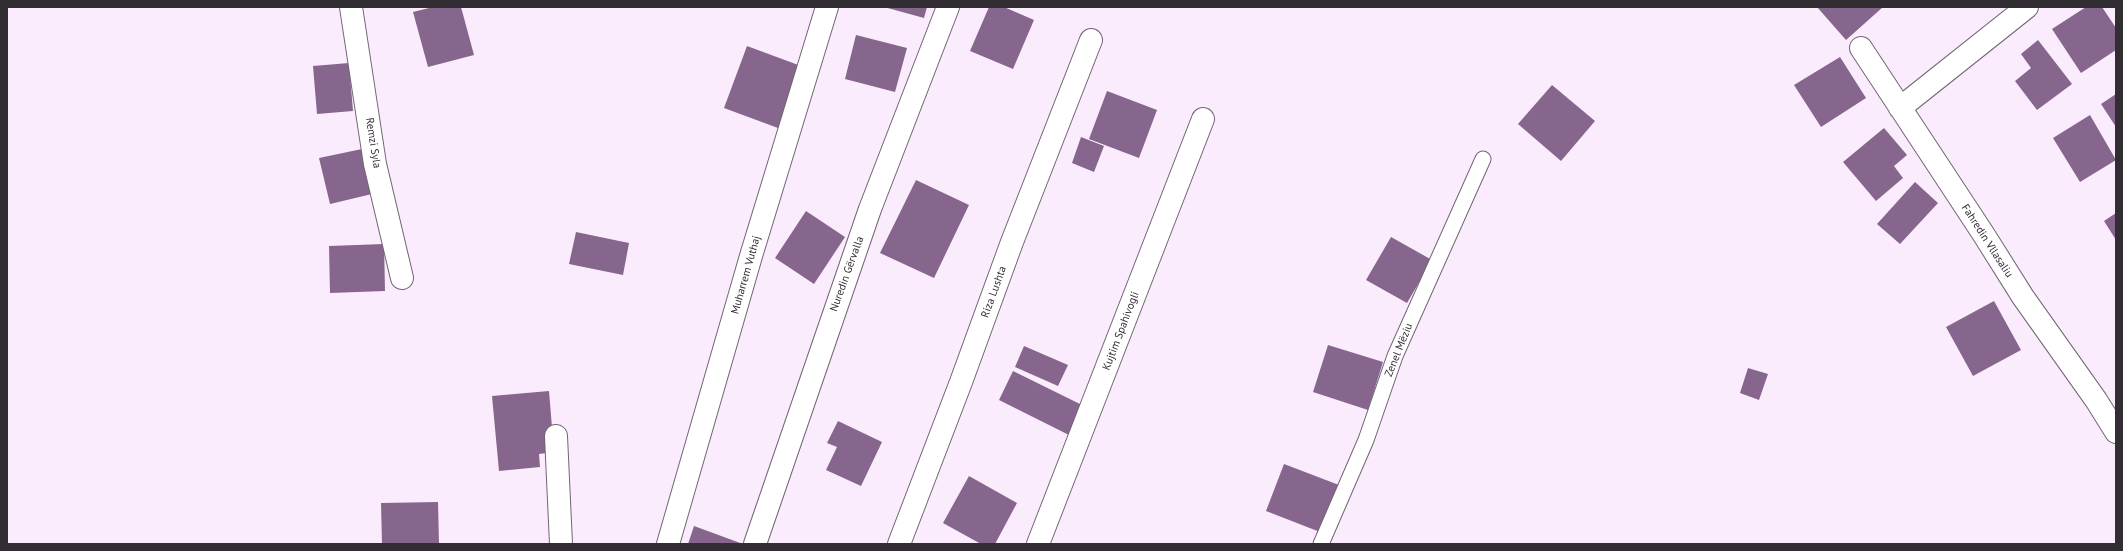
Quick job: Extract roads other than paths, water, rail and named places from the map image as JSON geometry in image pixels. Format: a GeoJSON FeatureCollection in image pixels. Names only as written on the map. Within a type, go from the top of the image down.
{"type":"FeatureCollection","features":[{"type":"Feature","properties":{"kind":"street","name":"Remzi Syla"},"geometry":{"type":"LineString","coordinates":[[351,7],[375,164],[402,278]]}},
{"type":"Feature","properties":{"kind":"street","name":"Muharrem Vuthaj"},"geometry":{"type":"LineString","coordinates":[[668,544],[751,256],[827,7]]}},
{"type":"Feature","properties":{"kind":"street","name":"Nuredin Gërvalla"},"geometry":{"type":"LineString","coordinates":[[755,544],[865,224],[948,7]]}},
{"type":"Feature","properties":{"kind":"street"},"geometry":{"type":"LineString","coordinates":[[1900,108],[2021,12]]}},
{"type":"Feature","properties":{"kind":"street","name":"Riza Lushta"},"geometry":{"type":"LineString","coordinates":[[899,544],[1012,242],[1091,40]]}},
{"type":"Feature","properties":{"kind":"street","name":"Fahredin Vllasaliu"},"geometry":{"type":"LineString","coordinates":[[1861,48],[2023,297],[2096,400],[2116,432]]}},
{"type":"Feature","properties":{"kind":"street","name":"Kujtim Spahivogli"},"geometry":{"type":"LineString","coordinates":[[1038,544],[1203,119]]}},
{"type":"Feature","properties":{"kind":"street"},"geometry":{"type":"LineString","coordinates":[[556,436],[561,544]]}},
{"type":"Feature","properties":{"kind":"lane","name":"Zenel Mëziu"},"geometry":{"type":"LineString","coordinates":[[1321,544],[1366,440],[1395,356],[1483,158]]}}]}
